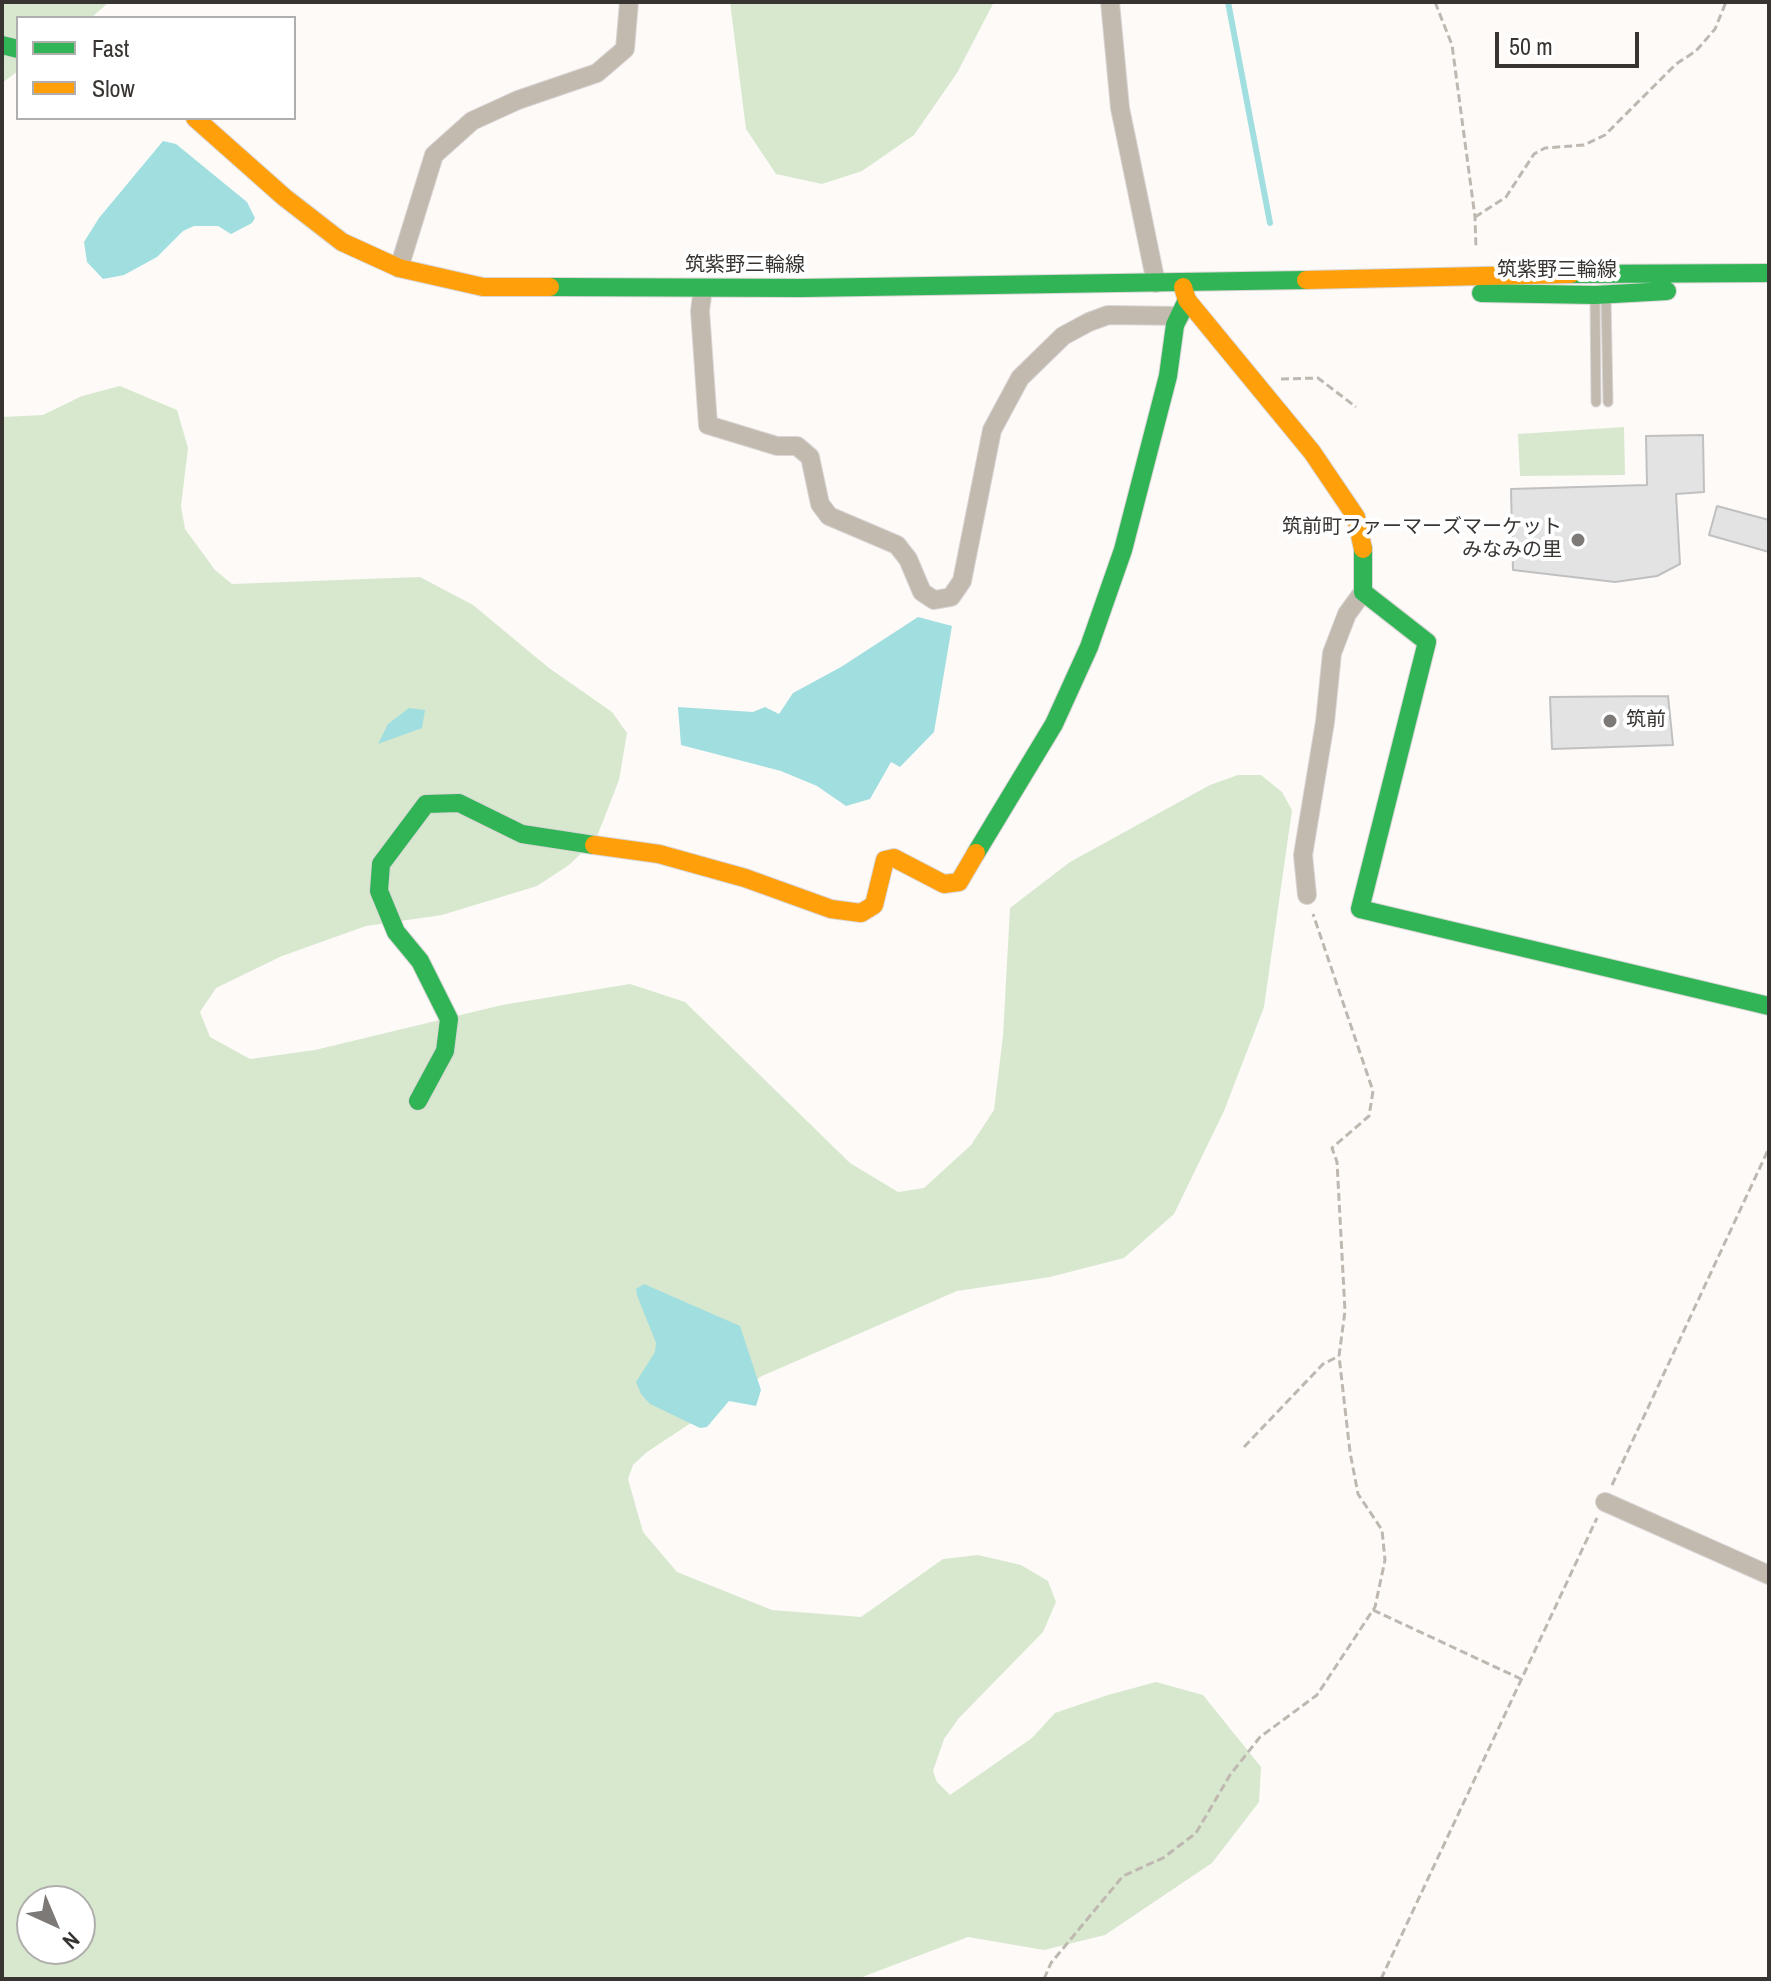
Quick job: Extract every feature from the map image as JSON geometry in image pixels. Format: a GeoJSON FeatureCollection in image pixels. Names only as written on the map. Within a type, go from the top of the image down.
{"type":"FeatureCollection","features":[{"type":"Feature","properties":{"kind":"street"},"geometry":{"type":"LineString","coordinates":[[399,268],[434,155],[472,121],[518,100],[597,73],[625,49],[629,2]]}},
{"type":"Feature","properties":{"kind":"street"},"geometry":{"type":"LineString","coordinates":[[1110,2],[1120,108],[1156,283]]}},
{"type":"Feature","properties":{"kind":"street","name":"筑紫野三輪線"},"geometry":{"type":"LineString","coordinates":[[197,120],[284,197],[342,242],[399,268],[483,287],[1156,283],[1183,300],[1349,277],[1766,273]]}},
{"type":"Feature","properties":{"kind":"street","name":"筑紫野三輪線"},"geometry":{"type":"LineString","coordinates":[[1349,277],[1414,289],[1600,292],[1696,289],[1766,273]]}},
{"type":"Feature","properties":{"kind":"street"},"geometry":{"type":"LineString","coordinates":[[703,288],[700,311],[708,425],[777,446],[797,446],[810,457],[820,504],[829,516],[897,545],[908,559],[922,592],[934,600],[951,597],[962,581],[992,430],[1027,370],[1063,336],[1108,315],[1183,300]]}},
{"type":"Feature","properties":{"kind":"street"},"geometry":{"type":"LineString","coordinates":[[1183,300],[1320,463],[1356,517],[1363,547],[1363,592],[1347,614],[1332,653],[1325,722],[1303,855],[1307,895]]}},
{"type":"Feature","properties":{"kind":"street"},"geometry":{"type":"LineString","coordinates":[[418,1101],[445,1051],[449,1019],[420,961],[396,932],[379,891],[381,864],[426,804],[459,803],[522,834],[659,854],[745,878],[831,909],[861,913],[874,905],[885,860],[894,858],[944,884],[959,882],[1054,724],[1089,647],[1123,550],[1183,300]]}},
{"type":"Feature","properties":{"kind":"street"},"geometry":{"type":"LineString","coordinates":[[1363,592],[1427,642],[1360,909],[1769,1006]]}},
{"type":"Feature","properties":{"kind":"street"},"geometry":{"type":"LineString","coordinates":[[1605,1502],[1769,1575]]}},
{"type":"Feature","properties":{"kind":"lane"},"geometry":{"type":"LineString","coordinates":[[1476,274],[1494,285],[1600,292]]}},
{"type":"Feature","properties":{"kind":"lane"},"geometry":{"type":"LineString","coordinates":[[1596,402],[1600,292],[1615,274]]}},
{"type":"Feature","properties":{"kind":"lane"},"geometry":{"type":"LineString","coordinates":[[1600,292],[1608,402]]}},
{"type":"Feature","properties":{"kind":"path"},"geometry":{"type":"LineString","coordinates":[[1435,2],[1452,45],[1475,217],[1476,274]]}},
{"type":"Feature","properties":{"kind":"path"},"geometry":{"type":"LineString","coordinates":[[1475,217],[1506,197],[1534,154],[1545,148],[1584,145],[1605,135],[1676,64],[1696,51],[1715,29],[1726,2]]}},
{"type":"Feature","properties":{"kind":"path"},"geometry":{"type":"LineString","coordinates":[[1259,387],[1298,376],[1318,378],[1338,390],[1356,407]]}},
{"type":"Feature","properties":{"kind":"path"},"geometry":{"type":"LineString","coordinates":[[1044,1979],[1051,1963],[1123,1876],[1163,1858],[1196,1833],[1230,1775],[1260,1737],[1317,1695],[1373,1610],[1385,1560],[1382,1530],[1358,1494],[1339,1356],[1345,1311],[1337,1162],[1332,1148],[1343,1142],[1369,1116],[1373,1091],[1307,895]]}},
{"type":"Feature","properties":{"kind":"path"},"geometry":{"type":"LineString","coordinates":[[1381,1979],[1769,1148]]}},
{"type":"Feature","properties":{"kind":"path"},"geometry":{"type":"LineString","coordinates":[[1244,1447],[1323,1364],[1339,1356]]}},
{"type":"Feature","properties":{"kind":"path"},"geometry":{"type":"LineString","coordinates":[[1373,1610],[1521,1679]]}},
{"type":"Feature","properties":{"kind":"green space"},"geometry":{"type":"Polygon","coordinates":[[[2,2],[109,2],[93,16],[16,16],[16,72],[2,83],[2,2]]]}},
{"type":"Feature","properties":{"kind":"green space"},"geometry":{"type":"Polygon","coordinates":[[[730,2],[994,2],[957,73],[914,135],[862,171],[822,184],[776,174],[746,129],[730,2]]]}},
{"type":"Feature","properties":{"kind":"green space"},"geometry":{"type":"Polygon","coordinates":[[[120,386],[177,410],[188,448],[181,506],[185,529],[215,570],[232,584],[420,577],[473,605],[549,668],[612,712],[627,733],[619,780],[596,839],[569,865],[537,886],[442,915],[366,926],[282,956],[216,988],[200,1012],[210,1037],[250,1059],[315,1050],[502,1005],[630,984],[685,1002],[850,1163],[898,1192],[924,1188],[971,1145],[994,1110],[1003,1036],[1010,908],[1070,862],[1210,785],[1238,775],[1261,775],[1282,792],[1292,810],[1264,1007],[1224,1111],[1174,1214],[1124,1258],[1050,1277],[957,1291],[762,1376],[647,1452],[633,1465],[628,1479],[643,1532],[677,1572],[772,1610],[861,1617],[943,1559],[978,1555],[1021,1565],[1048,1581],[1056,1602],[1043,1632],[959,1718],[944,1739],[933,1771],[937,1782],[950,1795],[1032,1738],[1055,1713],[1108,1695],[1156,1682],[1203,1695],[1261,1767],[1259,1802],[1212,1863],[1105,1935],[1044,1950],[968,1937],[857,1979],[2,1979],[2,417],[43,415],[82,396],[120,386]]]}},
{"type":"Feature","properties":{"kind":"green space"},"geometry":{"type":"Polygon","coordinates":[[[1624,427],[1625,475],[1520,476],[1518,434],[1624,427]]]}},
{"type":"Feature","properties":{"kind":"water"},"geometry":{"type":"Polygon","coordinates":[[[163,141],[176,144],[247,202],[255,218],[252,223],[231,234],[218,226],[194,226],[183,231],[157,257],[124,275],[103,279],[87,262],[84,242],[99,218],[163,141]]]}},
{"type":"Feature","properties":{"kind":"water"},"geometry":{"type":"Polygon","coordinates":[[[918,617],[952,626],[934,732],[900,767],[891,762],[870,799],[846,806],[817,786],[781,771],[681,745],[678,707],[753,712],[765,707],[779,714],[793,693],[841,667],[918,617]]]}},
{"type":"Feature","properties":{"kind":"water"},"geometry":{"type":"Polygon","coordinates":[[[409,708],[425,710],[422,728],[378,744],[388,724],[409,708]]]}},
{"type":"Feature","properties":{"kind":"water"},"geometry":{"type":"Polygon","coordinates":[[[644,1284],[740,1326],[761,1390],[756,1406],[729,1401],[707,1427],[700,1428],[650,1404],[636,1382],[655,1352],[656,1343],[637,1295],[636,1289],[644,1284]]]}},
{"type":"Feature","properties":{"kind":"building"},"geometry":{"type":"Polygon","coordinates":[[[1703,435],[1704,492],[1676,494],[1680,564],[1657,576],[1615,582],[1513,570],[1511,489],[1647,485],[1646,436],[1703,435]]]}},
{"type":"Feature","properties":{"kind":"building"},"geometry":{"type":"Polygon","coordinates":[[[1717,506],[1769,520],[1769,552],[1709,535],[1717,506]]]}},
{"type":"Feature","properties":{"kind":"building"},"geometry":{"type":"Polygon","coordinates":[[[1668,696],[1673,745],[1552,749],[1550,697],[1668,696]]]}},
{"type":"Feature","properties":{"kind":"waterway"},"geometry":{"type":"LineString","coordinates":[[1228,2],[1270,223]]}},
{"type":"Feature","properties":{"kind":"traffic: fast"},"geometry":{"type":"LineString","coordinates":[[2,45],[16,48]]}},
{"type":"Feature","properties":{"kind":"traffic: fast"},"geometry":{"type":"LineString","coordinates":[[1571,274],[1769,273]]}},
{"type":"Feature","properties":{"kind":"traffic: fast"},"geometry":{"type":"LineString","coordinates":[[550,287],[802,288],[1306,280]]}},
{"type":"Feature","properties":{"kind":"traffic: fast"},"geometry":{"type":"LineString","coordinates":[[1481,293],[1595,295],[1667,291]]}},
{"type":"Feature","properties":{"kind":"traffic: fast"},"geometry":{"type":"LineString","coordinates":[[976,853],[1054,724],[1089,647],[1123,550],[1168,376],[1175,325],[1187,300]]}},
{"type":"Feature","properties":{"kind":"traffic: fast"},"geometry":{"type":"LineString","coordinates":[[1363,549],[1363,592],[1427,642],[1360,909],[1769,1006]]}},
{"type":"Feature","properties":{"kind":"traffic: fast"},"geometry":{"type":"LineString","coordinates":[[418,1101],[445,1051],[449,1019],[420,961],[396,932],[379,891],[381,864],[426,804],[459,803],[522,834],[594,845]]}},
{"type":"Feature","properties":{"kind":"traffic: slow"},"geometry":{"type":"LineString","coordinates":[[197,120],[284,197],[342,242],[399,268],[483,287],[550,287]]}},
{"type":"Feature","properties":{"kind":"traffic: slow"},"geometry":{"type":"LineString","coordinates":[[1306,280],[1571,274]]}},
{"type":"Feature","properties":{"kind":"traffic: slow"},"geometry":{"type":"LineString","coordinates":[[1183,287],[1187,300],[1312,452],[1356,517],[1363,549]]}},
{"type":"Feature","properties":{"kind":"traffic: slow"},"geometry":{"type":"LineString","coordinates":[[594,845],[659,854],[745,878],[831,909],[861,913],[874,905],[885,860],[894,858],[944,884],[959,882],[976,853]]}},
{"type":"Feature","properties":{"kind":"place","name":"筑前町ファーマーズマーケット みなみの里"},"geometry":{"type":"Point","coordinates":[1578,540]}},
{"type":"Feature","properties":{"kind":"place","name":"筑前"},"geometry":{"type":"Point","coordinates":[1610,721]}}]}
